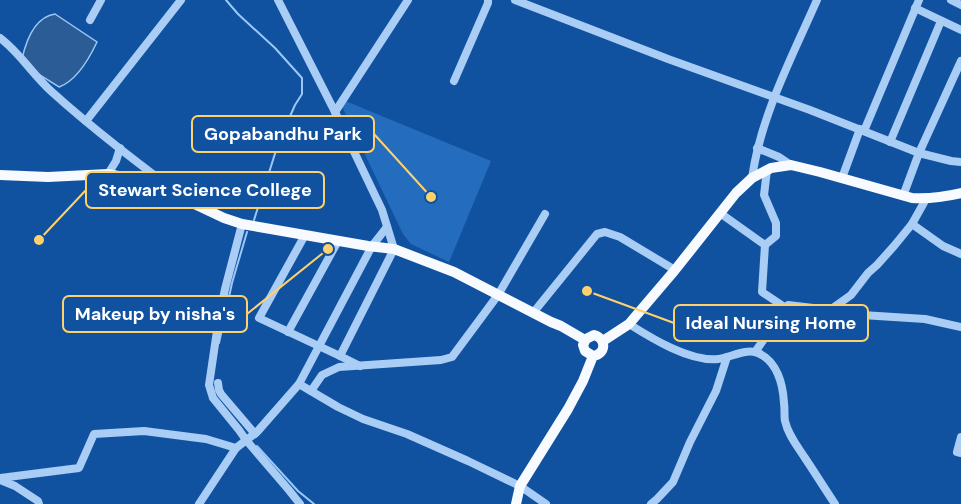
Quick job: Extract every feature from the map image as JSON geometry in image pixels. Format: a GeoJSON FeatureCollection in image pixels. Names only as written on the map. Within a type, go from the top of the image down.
{"type":"FeatureCollection","features":[{"type":"Feature","properties":{"kind":"main road"},"geometry":{"type":"LineString","coordinates":[[603,341],[629,324],[736,193],[752,178],[771,168],[791,165],[903,196],[926,199],[961,193]]}},
{"type":"Feature","properties":{"kind":"main road"},"geometry":{"type":"LineString","coordinates":[[0,175],[48,177],[108,174],[188,201],[242,224],[394,249],[454,272],[585,340]]}},
{"type":"Feature","properties":{"kind":"main road"},"geometry":{"type":"LineString","coordinates":[[516,504],[520,486],[568,409],[593,356],[603,350],[603,341],[594,335],[585,340],[583,347],[593,356]]}},
{"type":"Feature","properties":{"kind":"street"},"geometry":{"type":"LineString","coordinates":[[90,20],[101,0]]}},
{"type":"Feature","properties":{"kind":"street"},"geometry":{"type":"LineString","coordinates":[[86,121],[181,0]]}},
{"type":"Feature","properties":{"kind":"street"},"geometry":{"type":"LineString","coordinates":[[278,0],[382,210],[394,249],[340,356]]}},
{"type":"Feature","properties":{"kind":"street"},"geometry":{"type":"LineString","coordinates":[[335,112],[408,0]]}},
{"type":"Feature","properties":{"kind":"street"},"geometry":{"type":"LineString","coordinates":[[454,81],[488,0]]}},
{"type":"Feature","properties":{"kind":"street"},"geometry":{"type":"LineString","coordinates":[[515,0],[919,153],[961,162]]}},
{"type":"Feature","properties":{"kind":"street"},"geometry":{"type":"LineString","coordinates":[[752,178],[758,148],[774,97],[817,0]]}},
{"type":"Feature","properties":{"kind":"street"},"geometry":{"type":"LineString","coordinates":[[951,0],[961,5]]}},
{"type":"Feature","properties":{"kind":"street"},"geometry":{"type":"LineString","coordinates":[[842,178],[917,4],[941,21],[961,30]]}},
{"type":"Feature","properties":{"kind":"street"},"geometry":{"type":"LineString","coordinates":[[890,142],[941,21]]}},
{"type":"Feature","properties":{"kind":"street"},"geometry":{"type":"LineString","coordinates":[[0,38],[49,90],[188,201]]}},
{"type":"Feature","properties":{"kind":"street"},"geometry":{"type":"LineString","coordinates":[[903,196],[919,153],[961,61]]}},
{"type":"Feature","properties":{"kind":"street"},"geometry":{"type":"LineString","coordinates":[[108,174],[116,161],[120,148]]}},
{"type":"Feature","properties":{"kind":"street"},"geometry":{"type":"LineString","coordinates":[[758,148],[791,165]]}},
{"type":"Feature","properties":{"kind":"street"},"geometry":{"type":"LineString","coordinates":[[767,170],[764,195],[776,223],[776,236],[765,245],[762,292],[786,308]]}},
{"type":"Feature","properties":{"kind":"street"},"geometry":{"type":"LineString","coordinates":[[830,310],[851,295],[868,273],[878,266],[912,224],[926,199]]}},
{"type":"Feature","properties":{"kind":"street"},"geometry":{"type":"LineString","coordinates":[[720,213],[765,245]]}},
{"type":"Feature","properties":{"kind":"street"},"geometry":{"type":"LineString","coordinates":[[311,391],[322,375],[339,367],[441,360],[452,357],[498,295],[545,214]]}},
{"type":"Feature","properties":{"kind":"street"},"geometry":{"type":"LineString","coordinates":[[242,224],[220,313],[209,385],[213,398],[300,504]]}},
{"type":"Feature","properties":{"kind":"street"},"geometry":{"type":"LineString","coordinates":[[912,224],[943,246],[961,254]]}},
{"type":"Feature","properties":{"kind":"street"},"geometry":{"type":"LineString","coordinates":[[200,504],[236,448],[255,434],[299,384],[372,246],[387,227]]}},
{"type":"Feature","properties":{"kind":"street"},"geometry":{"type":"LineString","coordinates":[[533,313],[597,234],[605,232],[620,237],[675,270]]}},
{"type":"Feature","properties":{"kind":"street"},"geometry":{"type":"LineString","coordinates":[[305,235],[259,318],[360,366]]}},
{"type":"Feature","properties":{"kind":"street"},"geometry":{"type":"LineString","coordinates":[[288,332],[338,241]]}},
{"type":"Feature","properties":{"kind":"street"},"geometry":{"type":"LineString","coordinates":[[755,352],[788,305],[862,315],[925,319],[961,327]]}},
{"type":"Feature","properties":{"kind":"street"},"geometry":{"type":"LineString","coordinates":[[629,324],[681,352],[706,359],[718,360],[752,351],[773,364],[779,377],[784,400],[785,421],[792,437],[835,504]]}},
{"type":"Feature","properties":{"kind":"street"},"geometry":{"type":"LineString","coordinates":[[651,504],[673,482],[716,391],[727,357]]}},
{"type":"Feature","properties":{"kind":"street"},"geometry":{"type":"LineString","coordinates":[[218,383],[221,394],[255,434]]}},
{"type":"Feature","properties":{"kind":"street"},"geometry":{"type":"LineString","coordinates":[[299,384],[363,419],[407,434],[520,486],[546,504]]}},
{"type":"Feature","properties":{"kind":"street"},"geometry":{"type":"LineString","coordinates":[[0,479],[79,468],[94,434],[144,431],[206,439],[236,448]]}},
{"type":"Feature","properties":{"kind":"street"},"geometry":{"type":"LineString","coordinates":[[961,437],[957,452],[961,453]]}},
{"type":"Feature","properties":{"kind":"street"},"geometry":{"type":"LineString","coordinates":[[0,479],[38,501],[39,504]]}},
{"type":"Feature","properties":{"kind":"shaded area"},"geometry":{"type":"Polygon","coordinates":[[[55,14],[97,42],[76,75],[59,87],[27,67],[22,59],[32,31],[42,20],[55,14]]]}},
{"type":"Feature","properties":{"kind":"shaded area"},"geometry":{"type":"Polygon","coordinates":[[[338,98],[491,161],[449,262],[411,244],[403,234],[338,98]]]}},
{"type":"Feature","properties":{"kind":"waterway"},"geometry":{"type":"LineString","coordinates":[[226,0],[302,78],[302,94],[279,141],[254,220]]}},
{"type":"Feature","properties":{"kind":"waterway"},"geometry":{"type":"LineString","coordinates":[[219,343],[232,283],[247,232]]}},
{"type":"Feature","properties":{"kind":"waterway"},"geometry":{"type":"LineString","coordinates":[[257,446],[298,491],[314,504]]}},
{"type":"Feature","properties":{"kind":"place","name":"Gopabandhu Park"},"geometry":{"type":"Point","coordinates":[431,197]}},
{"type":"Feature","properties":{"kind":"place","name":"Stewart Science College"},"geometry":{"type":"Point","coordinates":[39,240]}},
{"type":"Feature","properties":{"kind":"place","name":"Makeup by nisha's"},"geometry":{"type":"Point","coordinates":[328,249]}},
{"type":"Feature","properties":{"kind":"place","name":"Ideal Nursing Home"},"geometry":{"type":"Point","coordinates":[587,291]}}]}
